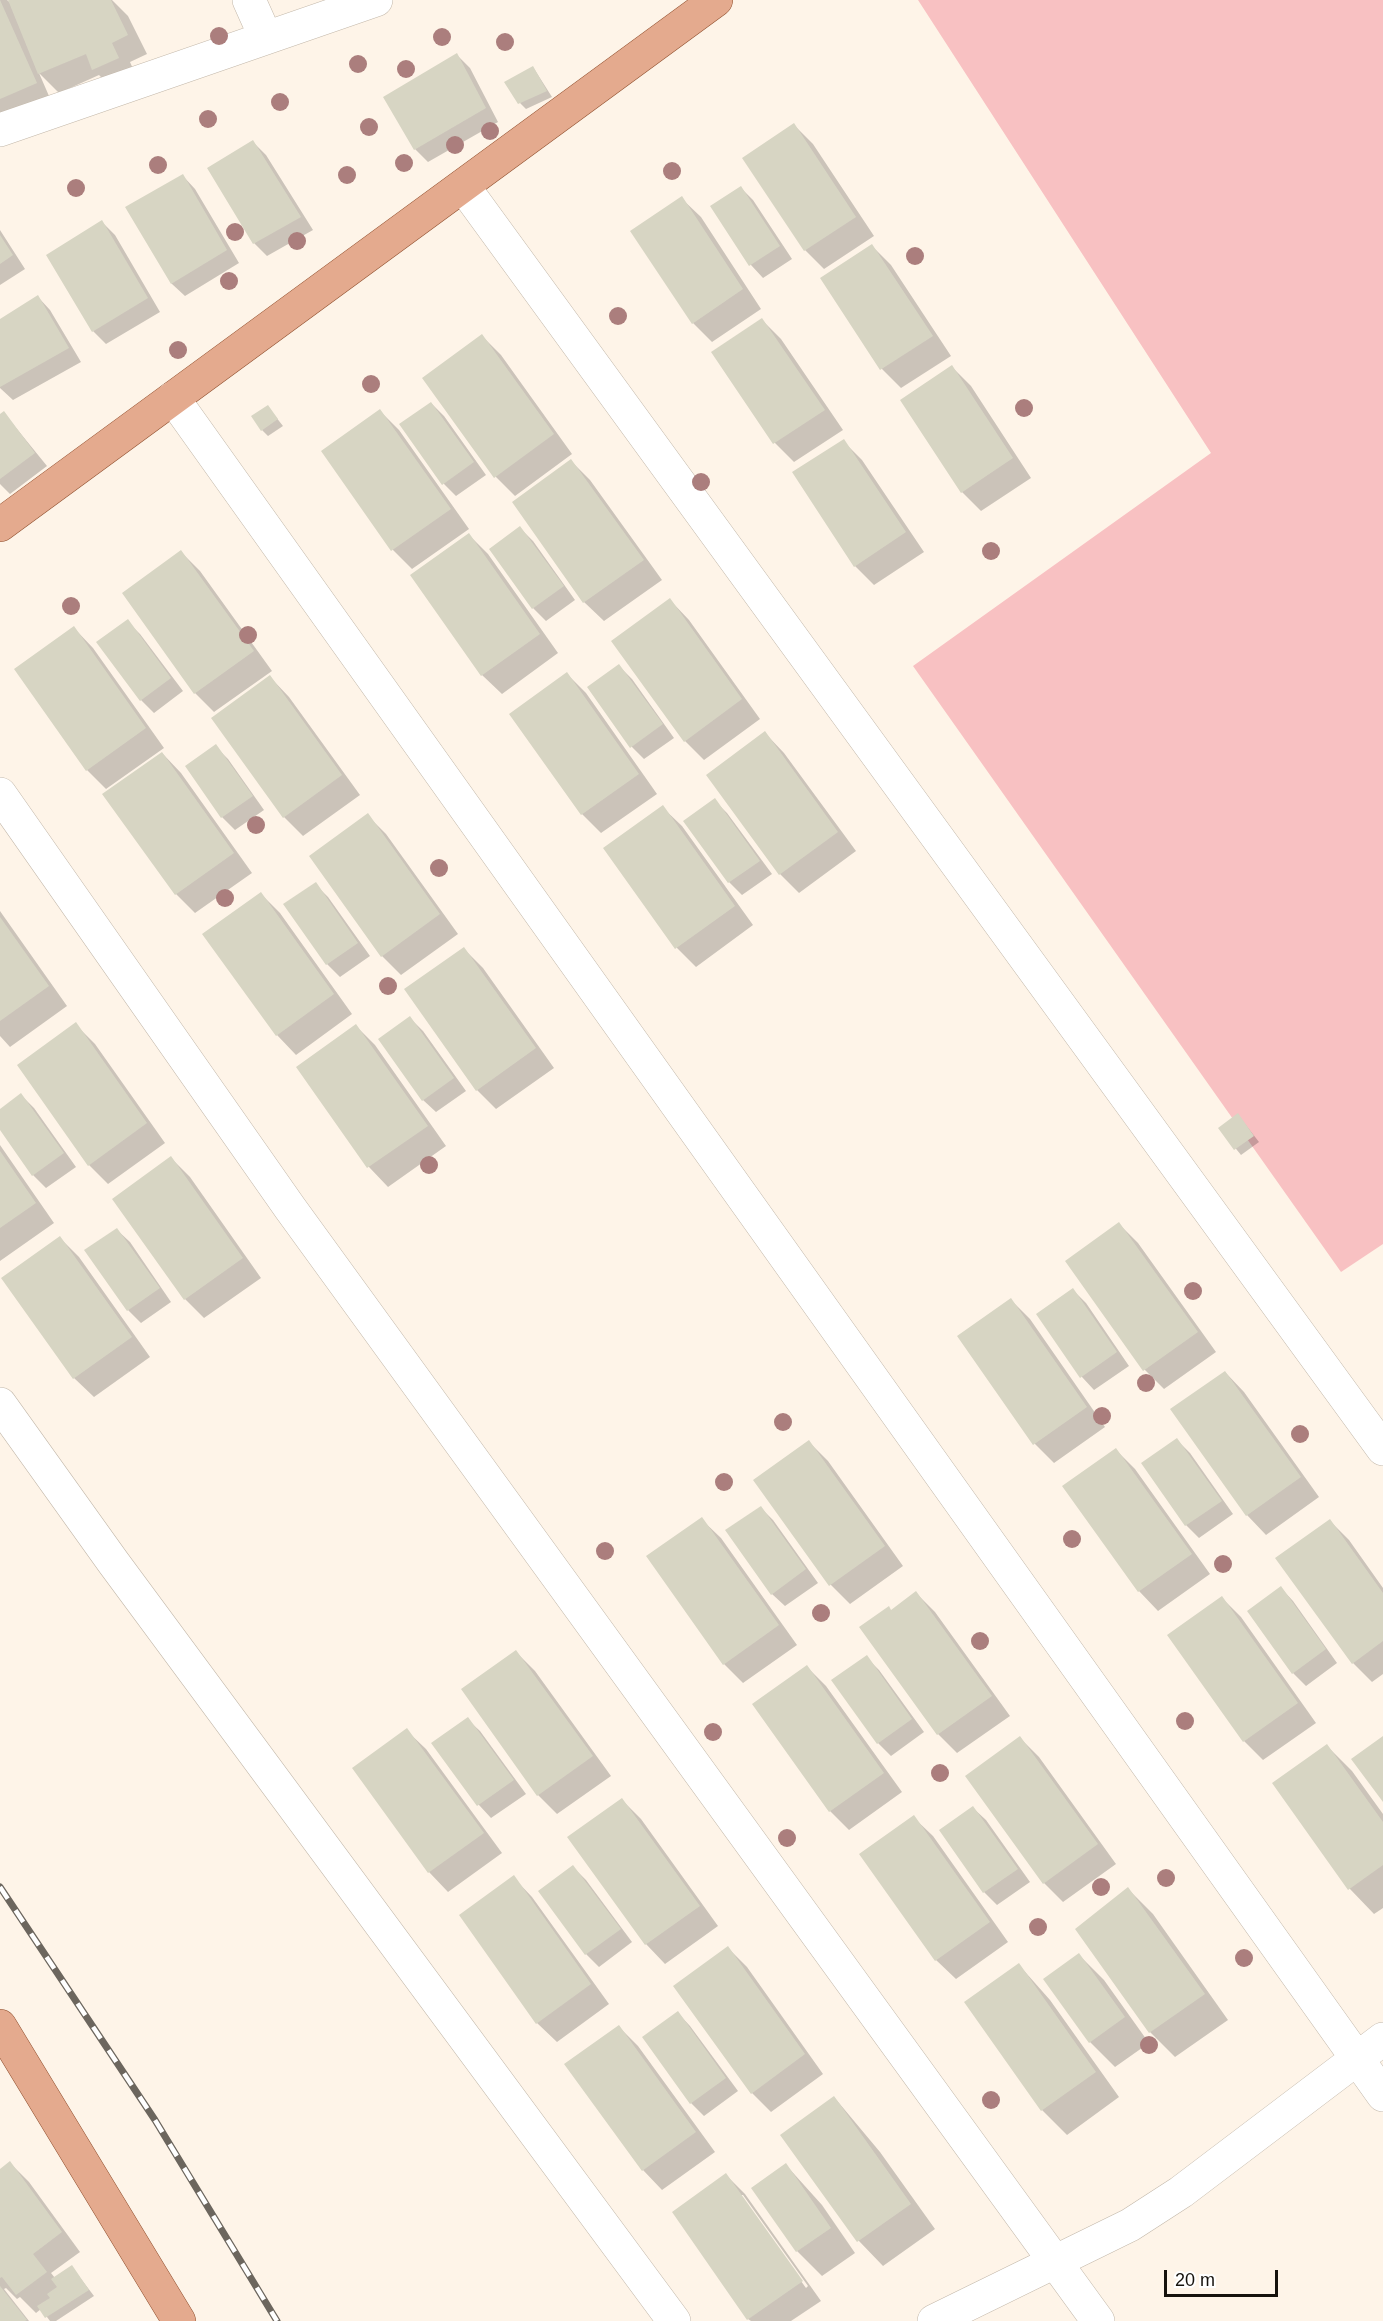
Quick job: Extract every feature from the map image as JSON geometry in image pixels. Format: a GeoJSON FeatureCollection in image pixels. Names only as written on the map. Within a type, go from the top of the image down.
{"type":"FeatureCollection","features":[{"type":"Feature","properties":{"kind":"main road"},"geometry":{"type":"LineString","coordinates":[[0,525],[716,0]]}},
{"type":"Feature","properties":{"kind":"main road"},"geometry":{"type":"LineString","coordinates":[[0,2026],[179,2321]]}},
{"type":"Feature","properties":{"kind":"street"},"geometry":{"type":"LineString","coordinates":[[249,0],[266,38]]}},
{"type":"Feature","properties":{"kind":"street"},"geometry":{"type":"LineString","coordinates":[[0,130],[376,0]]}},
{"type":"Feature","properties":{"kind":"street"},"geometry":{"type":"LineString","coordinates":[[463,186],[1383,1449]]}},
{"type":"Feature","properties":{"kind":"street"},"geometry":{"type":"LineString","coordinates":[[173,398],[1383,2096]]}},
{"type":"Feature","properties":{"kind":"street"},"geometry":{"type":"LineString","coordinates":[[0,794],[290,1208],[1098,2321]]}},
{"type":"Feature","properties":{"kind":"street"},"geometry":{"type":"LineString","coordinates":[[0,1404],[113,1562],[674,2321]]}},
{"type":"Feature","properties":{"kind":"street"},"geometry":{"type":"LineString","coordinates":[[934,2321],[1055,2259],[1130,2225],[1181,2192],[1383,2039]]}},
{"type":"Feature","properties":{"kind":"shaded area"},"geometry":{"type":"Polygon","coordinates":[[[918,0],[1383,0],[1383,1244],[1341,1272],[913,666],[1211,453],[918,0]]]}},
{"type":"Feature","properties":{"kind":"building"},"geometry":{"type":"Polygon","coordinates":[[[0,0],[37,83],[0,99],[0,0]]]}},
{"type":"Feature","properties":{"kind":"building"},"geometry":{"type":"Polygon","coordinates":[[[8,0],[111,0],[128,35],[112,43],[119,58],[92,70],[86,54],[38,74],[8,0]]]}},
{"type":"Feature","properties":{"kind":"building"},"geometry":{"type":"Polygon","coordinates":[[[457,53],[486,108],[414,150],[383,97],[457,53]]]}},
{"type":"Feature","properties":{"kind":"building"},"geometry":{"type":"Polygon","coordinates":[[[533,66],[547,91],[518,104],[504,82],[533,66]]]}},
{"type":"Feature","properties":{"kind":"building"},"geometry":{"type":"Polygon","coordinates":[[[794,123],[856,217],[804,251],[742,158],[794,123]]]}},
{"type":"Feature","properties":{"kind":"building"},"geometry":{"type":"Polygon","coordinates":[[[253,140],[301,217],[253,244],[207,168],[253,140]]]}},
{"type":"Feature","properties":{"kind":"building"},"geometry":{"type":"Polygon","coordinates":[[[183,174],[227,250],[171,284],[125,207],[183,174]]]}},
{"type":"Feature","properties":{"kind":"building"},"geometry":{"type":"Polygon","coordinates":[[[741,186],[780,246],[749,266],[710,206],[741,186]]]}},
{"type":"Feature","properties":{"kind":"building"},"geometry":{"type":"Polygon","coordinates":[[[682,196],[743,289],[692,324],[630,231],[682,196]]]}},
{"type":"Feature","properties":{"kind":"building"},"geometry":{"type":"Polygon","coordinates":[[[102,220],[148,298],[92,332],[46,255],[102,220]]]}},
{"type":"Feature","properties":{"kind":"building"},"geometry":{"type":"Polygon","coordinates":[[[0,235],[13,255],[0,264],[0,235]]]}},
{"type":"Feature","properties":{"kind":"building"},"geometry":{"type":"Polygon","coordinates":[[[872,244],[933,336],[880,370],[820,278],[872,244]]]}},
{"type":"Feature","properties":{"kind":"building"},"geometry":{"type":"Polygon","coordinates":[[[38,295],[69,348],[0,387],[0,319],[38,295]]]}},
{"type":"Feature","properties":{"kind":"building"},"geometry":{"type":"Polygon","coordinates":[[[762,318],[825,410],[773,444],[711,352],[762,318]]]}},
{"type":"Feature","properties":{"kind":"building"},"geometry":{"type":"Polygon","coordinates":[[[482,334],[554,434],[494,478],[422,378],[482,334]]]}},
{"type":"Feature","properties":{"kind":"building"},"geometry":{"type":"Polygon","coordinates":[[[952,365],[1013,458],[961,493],[900,400],[952,365]]]}},
{"type":"Feature","properties":{"kind":"building"},"geometry":{"type":"Polygon","coordinates":[[[431,402],[474,462],[442,485],[399,424],[431,402]]]}},
{"type":"Feature","properties":{"kind":"building"},"geometry":{"type":"Polygon","coordinates":[[[268,405],[278,419],[261,431],[251,416],[268,405]]]}},
{"type":"Feature","properties":{"kind":"building"},"geometry":{"type":"Polygon","coordinates":[[[380,409],[451,509],[391,551],[321,451],[380,409]]]}},
{"type":"Feature","properties":{"kind":"building"},"geometry":{"type":"Polygon","coordinates":[[[4,411],[35,453],[0,479],[0,414],[4,411]]]}},
{"type":"Feature","properties":{"kind":"building"},"geometry":{"type":"Polygon","coordinates":[[[844,439],[906,532],[854,567],[792,472],[844,439]]]}},
{"type":"Feature","properties":{"kind":"building"},"geometry":{"type":"Polygon","coordinates":[[[571,459],[644,560],[583,603],[512,502],[571,459]]]}},
{"type":"Feature","properties":{"kind":"building"},"geometry":{"type":"Polygon","coordinates":[[[520,526],[564,586],[532,609],[489,549],[520,526]]]}},
{"type":"Feature","properties":{"kind":"building"},"geometry":{"type":"Polygon","coordinates":[[[469,533],[540,634],[481,676],[410,575],[469,533]]]}},
{"type":"Feature","properties":{"kind":"building"},"geometry":{"type":"Polygon","coordinates":[[[181,550],[254,651],[194,694],[122,593],[181,550]]]}},
{"type":"Feature","properties":{"kind":"building"},"geometry":{"type":"Polygon","coordinates":[[[670,598],[742,699],[684,742],[611,641],[670,598]]]}},
{"type":"Feature","properties":{"kind":"building"},"geometry":{"type":"Polygon","coordinates":[[[128,619],[171,678],[140,701],[96,642],[128,619]]]}},
{"type":"Feature","properties":{"kind":"building"},"geometry":{"type":"Polygon","coordinates":[[[74,626],[146,728],[86,771],[14,669],[74,626]]]}},
{"type":"Feature","properties":{"kind":"building"},"geometry":{"type":"Polygon","coordinates":[[[619,664],[663,724],[630,748],[587,687],[619,664]]]}},
{"type":"Feature","properties":{"kind":"building"},"geometry":{"type":"Polygon","coordinates":[[[567,672],[639,774],[581,815],[509,714],[567,672]]]}},
{"type":"Feature","properties":{"kind":"building"},"geometry":{"type":"Polygon","coordinates":[[[270,675],[342,775],[283,818],[211,718],[270,675]]]}},
{"type":"Feature","properties":{"kind":"building"},"geometry":{"type":"Polygon","coordinates":[[[765,731],[838,832],[779,875],[706,775],[765,731]]]}},
{"type":"Feature","properties":{"kind":"building"},"geometry":{"type":"Polygon","coordinates":[[[216,744],[253,796],[221,818],[185,766],[216,744]]]}},
{"type":"Feature","properties":{"kind":"building"},"geometry":{"type":"Polygon","coordinates":[[[162,752],[234,853],[175,895],[102,794],[162,752]]]}},
{"type":"Feature","properties":{"kind":"building"},"geometry":{"type":"Polygon","coordinates":[[[715,798],[760,861],[728,883],[683,821],[715,798]]]}},
{"type":"Feature","properties":{"kind":"building"},"geometry":{"type":"Polygon","coordinates":[[[663,805],[735,906],[675,949],[603,848],[663,805]]]}},
{"type":"Feature","properties":{"kind":"building"},"geometry":{"type":"Polygon","coordinates":[[[368,813],[440,914],[381,957],[309,856],[368,813]]]}},
{"type":"Feature","properties":{"kind":"building"},"geometry":{"type":"Polygon","coordinates":[[[316,882],[358,943],[326,965],[283,904],[316,882]]]}},
{"type":"Feature","properties":{"kind":"building"},"geometry":{"type":"Polygon","coordinates":[[[261,892],[334,994],[276,1036],[202,934],[261,892]]]}},
{"type":"Feature","properties":{"kind":"building"},"geometry":{"type":"Polygon","coordinates":[[[0,917],[49,986],[0,1021],[0,917]]]}},
{"type":"Feature","properties":{"kind":"building"},"geometry":{"type":"Polygon","coordinates":[[[464,947],[536,1048],[476,1091],[404,989],[464,947]]]}},
{"type":"Feature","properties":{"kind":"building"},"geometry":{"type":"Polygon","coordinates":[[[410,1016],[454,1078],[422,1101],[378,1039],[410,1016]]]}},
{"type":"Feature","properties":{"kind":"building"},"geometry":{"type":"Polygon","coordinates":[[[76,1022],[147,1123],[88,1166],[17,1065],[76,1022]]]}},
{"type":"Feature","properties":{"kind":"building"},"geometry":{"type":"Polygon","coordinates":[[[356,1024],[428,1126],[367,1168],[296,1067],[356,1024]]]}},
{"type":"Feature","properties":{"kind":"building"},"geometry":{"type":"Polygon","coordinates":[[[21,1093],[64,1153],[32,1176],[0,1130],[0,1109],[21,1093]]]}},
{"type":"Feature","properties":{"kind":"building"},"geometry":{"type":"Polygon","coordinates":[[[1238,1113],[1254,1136],[1234,1150],[1218,1128],[1238,1113]]]}},
{"type":"Feature","properties":{"kind":"building"},"geometry":{"type":"Polygon","coordinates":[[[0,1151],[36,1203],[0,1228],[0,1151]]]}},
{"type":"Feature","properties":{"kind":"building"},"geometry":{"type":"Polygon","coordinates":[[[171,1156],[243,1258],[184,1300],[112,1199],[171,1156]]]}},
{"type":"Feature","properties":{"kind":"building"},"geometry":{"type":"Polygon","coordinates":[[[1119,1222],[1198,1332],[1143,1371],[1065,1261],[1119,1222]]]}},
{"type":"Feature","properties":{"kind":"building"},"geometry":{"type":"Polygon","coordinates":[[[117,1228],[160,1288],[127,1311],[84,1250],[117,1228]]]}},
{"type":"Feature","properties":{"kind":"building"},"geometry":{"type":"Polygon","coordinates":[[[60,1236],[132,1337],[73,1379],[1,1278],[60,1236]]]}},
{"type":"Feature","properties":{"kind":"building"},"geometry":{"type":"Polygon","coordinates":[[[1073,1288],[1117,1352],[1080,1378],[1036,1314],[1073,1288]]]}},
{"type":"Feature","properties":{"kind":"building"},"geometry":{"type":"Polygon","coordinates":[[[1011,1298],[1087,1407],[1033,1445],[957,1336],[1011,1298]]]}},
{"type":"Feature","properties":{"kind":"building"},"geometry":{"type":"Polygon","coordinates":[[[1225,1371],[1301,1477],[1246,1516],[1170,1409],[1225,1371]]]}},
{"type":"Feature","properties":{"kind":"building"},"geometry":{"type":"Polygon","coordinates":[[[1177,1438],[1222,1501],[1185,1526],[1141,1463],[1177,1438]]]}},
{"type":"Feature","properties":{"kind":"building"},"geometry":{"type":"Polygon","coordinates":[[[809,1440],[885,1546],[829,1586],[753,1480],[809,1440]]]}},
{"type":"Feature","properties":{"kind":"building"},"geometry":{"type":"Polygon","coordinates":[[[1116,1448],[1192,1554],[1138,1592],[1062,1486],[1116,1448]]]}},
{"type":"Feature","properties":{"kind":"building"},"geometry":{"type":"Polygon","coordinates":[[[761,1506],[806,1569],[771,1595],[725,1530],[761,1506]]]}},
{"type":"Feature","properties":{"kind":"building"},"geometry":{"type":"Polygon","coordinates":[[[702,1517],[779,1625],[723,1665],[646,1556],[702,1517]]]}},
{"type":"Feature","properties":{"kind":"building"},"geometry":{"type":"Polygon","coordinates":[[[1330,1519],[1383,1593],[1383,1641],[1352,1664],[1275,1558],[1330,1519]]]}},
{"type":"Feature","properties":{"kind":"building"},"geometry":{"type":"Polygon","coordinates":[[[1281,1586],[1326,1649],[1292,1674],[1247,1611],[1281,1586]]]}},
{"type":"Feature","properties":{"kind":"building"},"geometry":{"type":"Polygon","coordinates":[[[916,1591],[992,1696],[937,1735],[859,1627],[889,1606],[891,1610],[916,1591]]]}},
{"type":"Feature","properties":{"kind":"building"},"geometry":{"type":"Polygon","coordinates":[[[1222,1596],[1298,1703],[1243,1742],[1167,1635],[1222,1596]]]}},
{"type":"Feature","properties":{"kind":"building"},"geometry":{"type":"Polygon","coordinates":[[[516,1650],[593,1756],[537,1796],[461,1689],[516,1650]]]}},
{"type":"Feature","properties":{"kind":"building"},"geometry":{"type":"Polygon","coordinates":[[[867,1655],[912,1719],[877,1744],[831,1680],[867,1655]]]}},
{"type":"Feature","properties":{"kind":"building"},"geometry":{"type":"Polygon","coordinates":[[[807,1665],[884,1773],[829,1812],[752,1704],[807,1665]]]}},
{"type":"Feature","properties":{"kind":"building"},"geometry":{"type":"Polygon","coordinates":[[[468,1717],[514,1780],[477,1806],[431,1743],[468,1717]]]}},
{"type":"Feature","properties":{"kind":"building"},"geometry":{"type":"Polygon","coordinates":[[[407,1728],[484,1833],[428,1873],[352,1768],[407,1728]]]}},
{"type":"Feature","properties":{"kind":"building"},"geometry":{"type":"Polygon","coordinates":[[[1020,1736],[1098,1844],[1043,1884],[965,1776],[1020,1736]]]}},
{"type":"Feature","properties":{"kind":"building"},"geometry":{"type":"Polygon","coordinates":[[[1383,1736],[1383,1802],[1351,1759],[1383,1736]]]}},
{"type":"Feature","properties":{"kind":"building"},"geometry":{"type":"Polygon","coordinates":[[[1327,1744],[1383,1822],[1383,1865],[1348,1890],[1272,1783],[1327,1744]]]}},
{"type":"Feature","properties":{"kind":"building"},"geometry":{"type":"Polygon","coordinates":[[[622,1798],[700,1906],[645,1945],[567,1837],[622,1798]]]}},
{"type":"Feature","properties":{"kind":"building"},"geometry":{"type":"Polygon","coordinates":[[[973,1806],[1018,1869],[983,1893],[939,1830],[973,1806]]]}},
{"type":"Feature","properties":{"kind":"building"},"geometry":{"type":"Polygon","coordinates":[[[914,1815],[990,1922],[935,1961],[859,1854],[914,1815]]]}},
{"type":"Feature","properties":{"kind":"building"},"geometry":{"type":"Polygon","coordinates":[[[573,1865],[621,1929],[585,1955],[538,1891],[573,1865]]]}},
{"type":"Feature","properties":{"kind":"building"},"geometry":{"type":"Polygon","coordinates":[[[514,1875],[591,1984],[536,2024],[459,1915],[514,1875]]]}},
{"type":"Feature","properties":{"kind":"building"},"geometry":{"type":"Polygon","coordinates":[[[1128,1887],[1205,1994],[1149,2033],[1075,1929],[1128,1887]]]}},
{"type":"Feature","properties":{"kind":"building"},"geometry":{"type":"Polygon","coordinates":[[[728,1946],[805,2054],[751,2094],[673,1986],[728,1946]]]}},
{"type":"Feature","properties":{"kind":"building"},"geometry":{"type":"Polygon","coordinates":[[[1079,1953],[1125,2017],[1089,2043],[1043,1979],[1079,1953]]]}},
{"type":"Feature","properties":{"kind":"building"},"geometry":{"type":"Polygon","coordinates":[[[1019,1963],[1096,2072],[1041,2111],[964,2002],[1019,1963]]]}},
{"type":"Feature","properties":{"kind":"building"},"geometry":{"type":"Polygon","coordinates":[[[678,2011],[726,2078],[690,2104],[642,2037],[678,2011]]]}},
{"type":"Feature","properties":{"kind":"building"},"geometry":{"type":"Polygon","coordinates":[[[619,2025],[696,2132],[642,2171],[564,2064],[619,2025]]]}},
{"type":"Feature","properties":{"kind":"building"},"geometry":{"type":"Polygon","coordinates":[[[834,2096],[911,2204],[857,2242],[780,2135],[834,2096]]]}},
{"type":"Feature","properties":{"kind":"building"},"geometry":{"type":"Polygon","coordinates":[[[10,2161],[62,2232],[33,2254],[47,2272],[16,2295],[2,2277],[0,2278],[0,2169],[10,2161]]]}},
{"type":"Feature","properties":{"kind":"building"},"geometry":{"type":"Polygon","coordinates":[[[786,2163],[831,2228],[796,2252],[751,2188],[786,2163]]]}},
{"type":"Feature","properties":{"kind":"building"},"geometry":{"type":"Polygon","coordinates":[[[726,2173],[803,2281],[747,2320],[672,2212],[726,2173]]]}},
{"type":"Feature","properties":{"kind":"building"},"geometry":{"type":"Polygon","coordinates":[[[72,2265],[89,2290],[45,2318],[37,2306],[50,2298],[47,2294],[57,2287],[51,2279],[72,2265]]]}},
{"type":"Feature","properties":{"kind":"building"},"geometry":{"type":"Polygon","coordinates":[[[0,2286],[27,2320],[0,2321],[0,2286]]]}},
{"type":"Feature","properties":{"kind":"railway"},"geometry":{"type":"LineString","coordinates":[[0,1887],[155,2120],[277,2321]]}}]}
